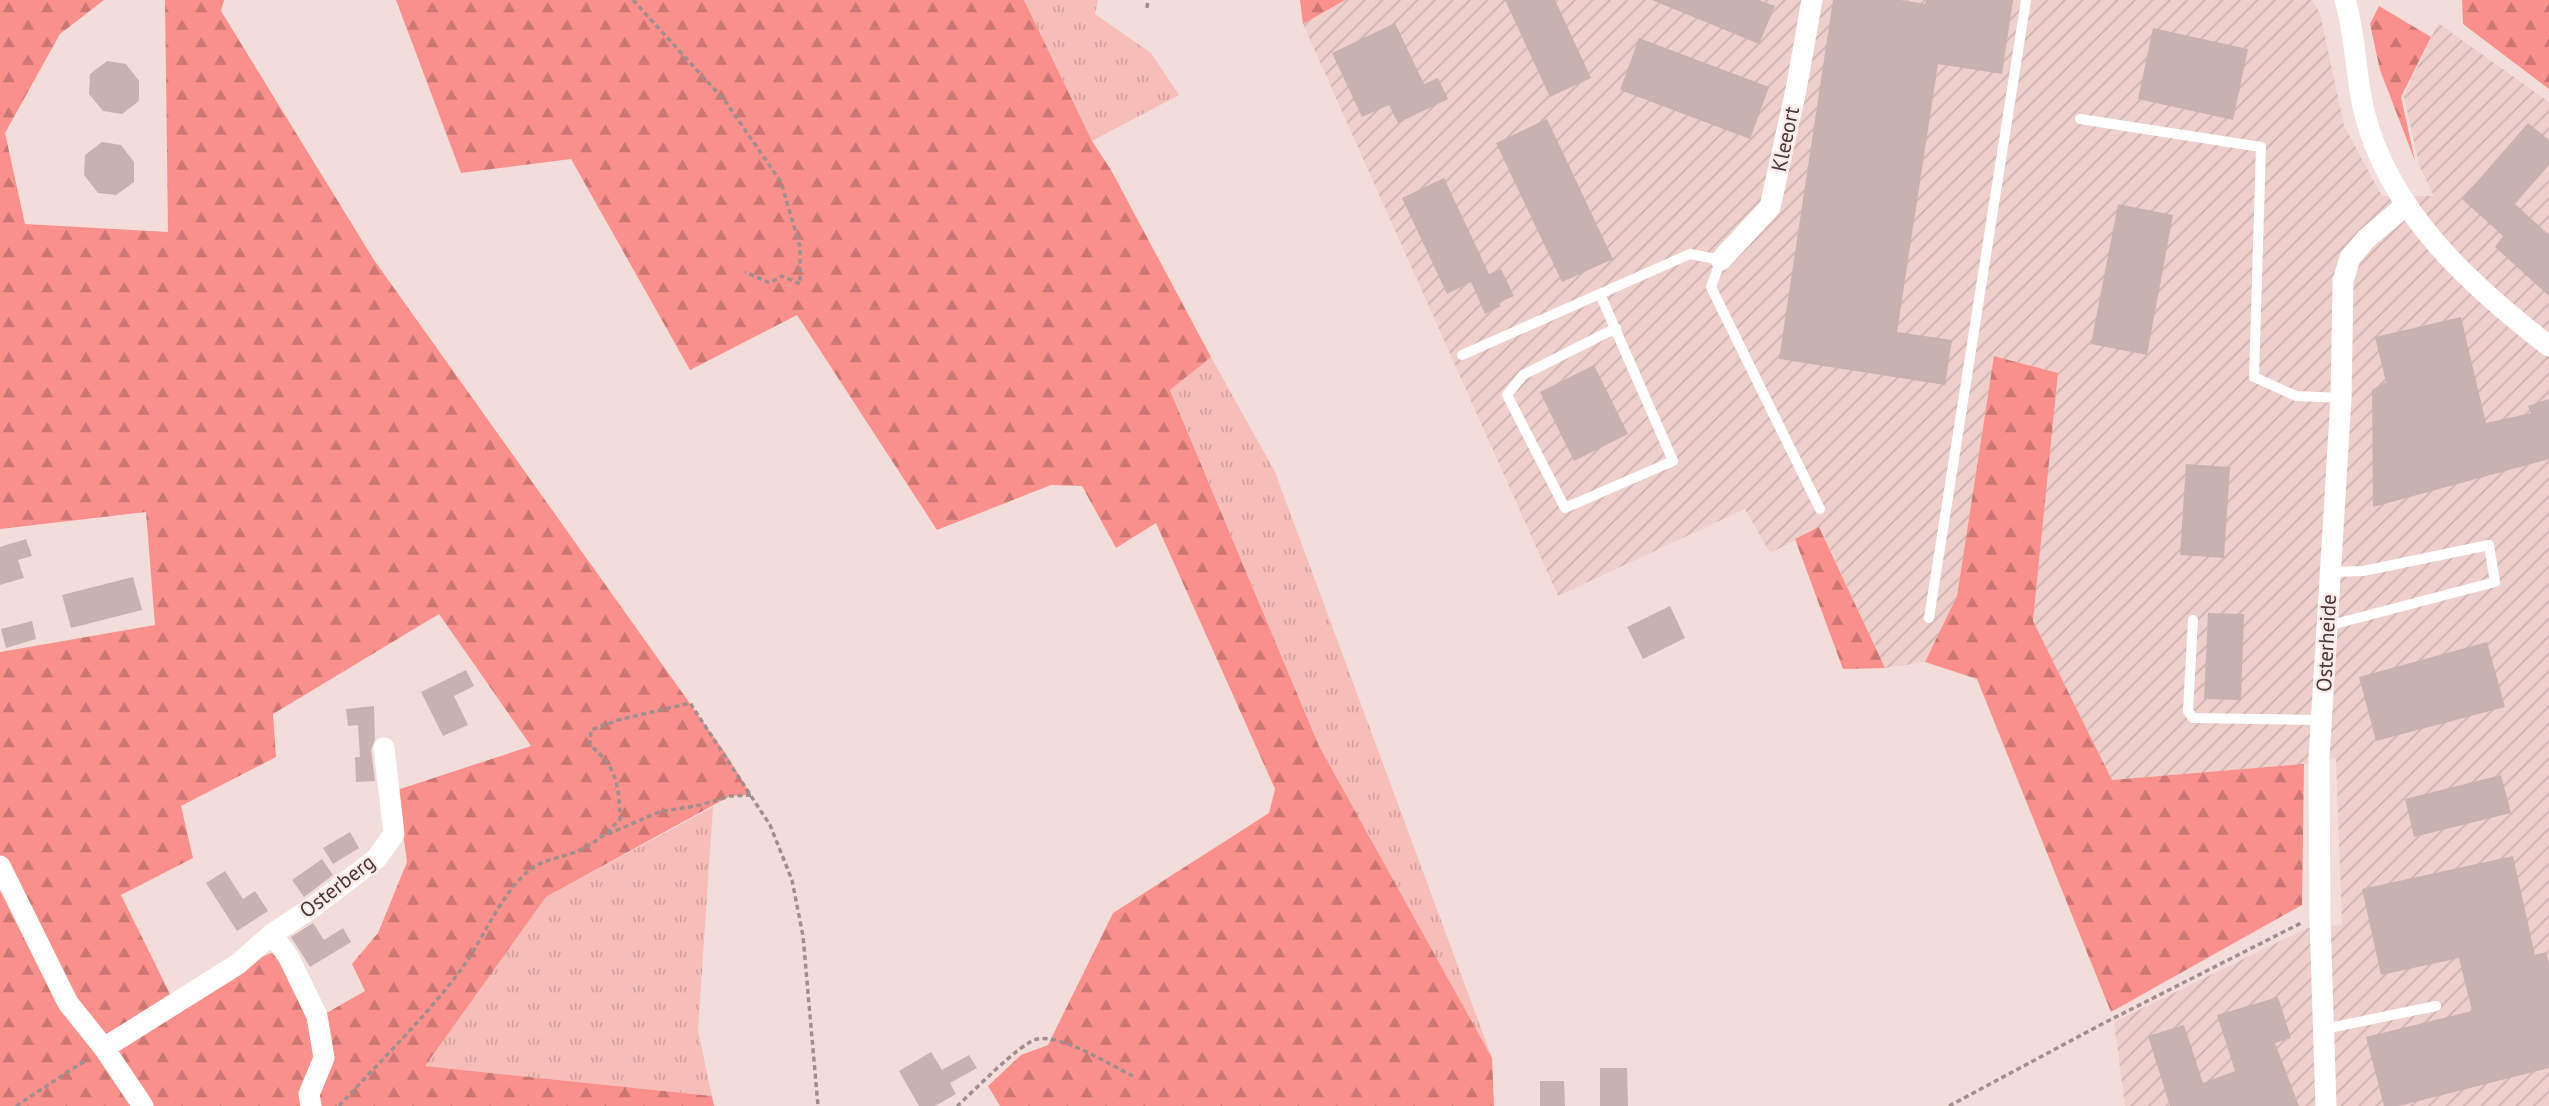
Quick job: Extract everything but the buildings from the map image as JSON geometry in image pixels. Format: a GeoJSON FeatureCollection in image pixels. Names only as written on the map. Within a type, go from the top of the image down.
{"type":"FeatureCollection","features":[{"type":"Feature","properties":{"kind":"street","name":"Kleeort"},"geometry":{"type":"LineString","coordinates":[[1721,260],[1770,207],[1812,0]]}},
{"type":"Feature","properties":{"kind":"street"},"geometry":{"type":"LineString","coordinates":[[2345,0],[2351,20],[2363,109],[2374,146],[2406,205],[2454,263],[2510,317],[2549,346]]}},
{"type":"Feature","properties":{"kind":"street","name":"Osterheide"},"geometry":{"type":"LineString","coordinates":[[2326,1106],[2320,920],[2319,758],[2341,398],[2343,281],[2350,258],[2366,239],[2406,205]]}},
{"type":"Feature","properties":{"kind":"street","name":"Osterberg"},"geometry":{"type":"LineString","coordinates":[[104,1048],[238,964],[272,934],[376,859],[394,834],[384,748]]}},
{"type":"Feature","properties":{"kind":"street"},"geometry":{"type":"LineString","coordinates":[[0,866],[68,1003],[104,1048],[144,1106]]}},
{"type":"Feature","properties":{"kind":"street"},"geometry":{"type":"LineString","coordinates":[[272,934],[289,958],[317,1016],[324,1058],[309,1094],[311,1106]]}},
{"type":"Feature","properties":{"kind":"lane"},"geometry":{"type":"LineString","coordinates":[[1929,618],[2026,0]]}},
{"type":"Feature","properties":{"kind":"lane"},"geometry":{"type":"LineString","coordinates":[[2080,119],[2261,148],[2255,377],[2296,396],[2341,398]]}},
{"type":"Feature","properties":{"kind":"lane"},"geometry":{"type":"LineString","coordinates":[[1462,355],[1690,254],[1721,260],[1711,287],[1820,509]]}},
{"type":"Feature","properties":{"kind":"lane"},"geometry":{"type":"LineString","coordinates":[[1600,294],[1616,328],[1673,461],[1565,508],[1507,395],[1523,375],[1616,328]]}},
{"type":"Feature","properties":{"kind":"lane"},"geometry":{"type":"LineString","coordinates":[[2327,626],[2495,582],[2489,545],[2363,571],[2330,572]]}},
{"type":"Feature","properties":{"kind":"lane"},"geometry":{"type":"LineString","coordinates":[[2193,620],[2188,711],[2193,718],[2322,720]]}},
{"type":"Feature","properties":{"kind":"lane"},"geometry":{"type":"LineString","coordinates":[[2324,1029],[2436,1006]]}},
{"type":"Feature","properties":{"kind":"path"},"geometry":{"type":"LineString","coordinates":[[633,0],[725,101],[781,181],[800,247],[800,284],[782,276],[770,283],[745,272]]}},
{"type":"Feature","properties":{"kind":"path"},"geometry":{"type":"LineString","coordinates":[[1147,8],[1148,0]]}},
{"type":"Feature","properties":{"kind":"path"},"geometry":{"type":"LineString","coordinates":[[606,835],[620,818],[619,785],[605,757],[590,745],[591,730],[618,720],[691,703],[769,825],[792,880],[803,936],[818,1106]]}},
{"type":"Feature","properties":{"kind":"path"},"geometry":{"type":"LineString","coordinates":[[339,1106],[441,994],[464,964],[498,908],[526,872],[659,812],[701,805],[730,796],[751,795]]}},
{"type":"Feature","properties":{"kind":"path"},"geometry":{"type":"LineString","coordinates":[[1949,1106],[2295,924],[2320,920]]}},
{"type":"Feature","properties":{"kind":"path"},"geometry":{"type":"LineString","coordinates":[[957,1106],[1019,1048],[1037,1039],[1061,1041],[1133,1076]]}},
{"type":"Feature","properties":{"kind":"path"},"geometry":{"type":"LineString","coordinates":[[16,1106],[104,1048]]}},
{"type":"Feature","properties":{"kind":"shaded area"},"geometry":{"type":"Polygon","coordinates":[[[1345,0],[2312,0],[2320,13],[2344,126],[2382,196],[2434,196],[2419,165],[2404,96],[2438,23],[2549,102],[2549,1106],[2125,1106],[2114,1022],[2307,928],[2342,925],[2336,758],[2304,764],[2112,780],[2033,621],[2058,373],[1994,356],[1957,596],[1925,662],[1885,668],[1820,528],[1770,553],[1745,509],[1558,596],[1303,24],[1345,0]]]}},
{"type":"Feature","properties":{"kind":"green space"},"geometry":{"type":"Polygon","coordinates":[[[0,0],[104,0],[60,34],[5,133],[25,224],[168,232],[165,0],[224,0],[221,11],[374,260],[726,754],[751,795],[730,796],[546,897],[425,1066],[712,1096],[714,1106],[0,1106],[0,652],[155,625],[146,512],[0,529],[0,0]],[[439,614],[273,714],[276,757],[181,806],[193,858],[121,895],[170,994],[274,952],[323,1015],[365,991],[352,964],[378,933],[407,862],[397,790],[531,746],[439,614]]]}},
{"type":"Feature","properties":{"kind":"green space"},"geometry":{"type":"Polygon","coordinates":[[[396,0],[1024,0],[1092,141],[1111,170],[1211,357],[1170,390],[1319,746],[1492,1058],[1494,1106],[1000,1106],[988,1086],[1021,1055],[1048,1045],[1113,913],[1269,813],[1275,789],[1156,523],[1116,548],[1082,486],[1051,485],[937,530],[797,315],[690,370],[571,159],[461,173],[396,0]]]}},
{"type":"Feature","properties":{"kind":"green space"},"geometry":{"type":"Polygon","coordinates":[[[1024,0],[1098,0],[1095,14],[1151,53],[1179,95],[1092,141],[1024,0]]]}},
{"type":"Feature","properties":{"kind":"green space"},"geometry":{"type":"Polygon","coordinates":[[[1300,0],[1345,0],[1303,24],[1300,0]]]}},
{"type":"Feature","properties":{"kind":"green space"},"geometry":{"type":"Polygon","coordinates":[[[2462,0],[2549,0],[2549,89],[2463,24],[2462,0]]]}},
{"type":"Feature","properties":{"kind":"green space"},"geometry":{"type":"Polygon","coordinates":[[[2379,6],[2431,37],[2401,97],[2415,161],[2380,70],[2370,24],[2379,6]]]}},
{"type":"Feature","properties":{"kind":"green space"},"geometry":{"type":"Polygon","coordinates":[[[1994,356],[2058,373],[2033,621],[2112,780],[2304,764],[2302,905],[2111,1012],[1977,679],[1925,662],[1957,596],[1994,356]]]}},
{"type":"Feature","properties":{"kind":"green space"},"geometry":{"type":"Polygon","coordinates":[[[1211,357],[1275,472],[1492,1058],[1319,746],[1170,389],[1211,357]]]}},
{"type":"Feature","properties":{"kind":"green space"},"geometry":{"type":"Polygon","coordinates":[[[1819,527],[1885,668],[1843,669],[1795,539],[1819,527]]]}},
{"type":"Feature","properties":{"kind":"green space"},"geometry":{"type":"Polygon","coordinates":[[[713,807],[698,1031],[712,1096],[424,1066],[546,897],[713,807]]]}}]}
